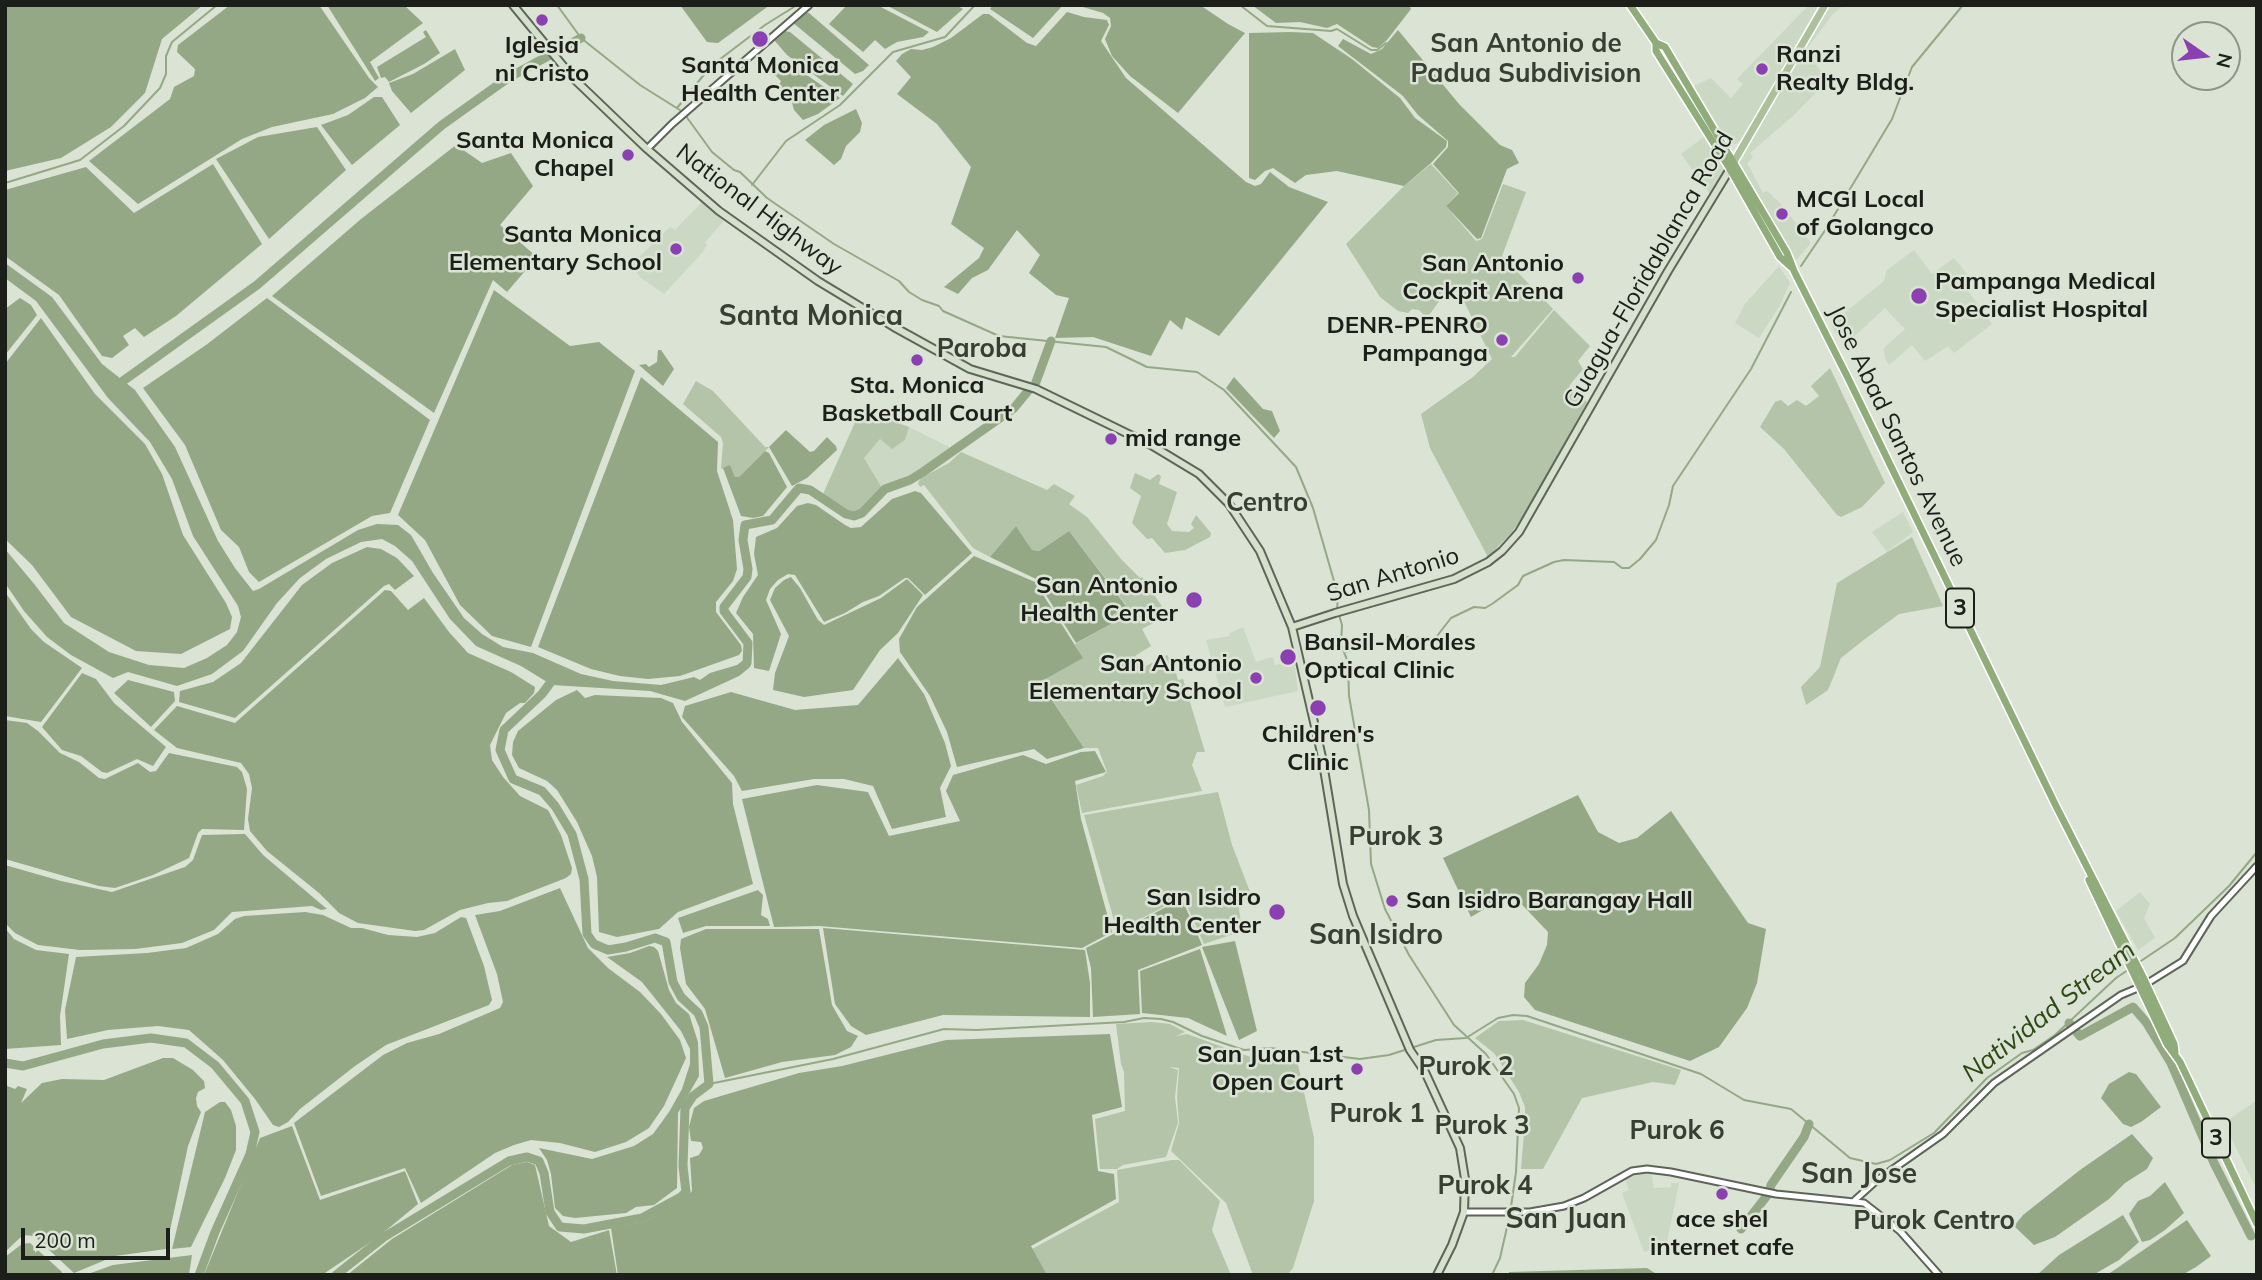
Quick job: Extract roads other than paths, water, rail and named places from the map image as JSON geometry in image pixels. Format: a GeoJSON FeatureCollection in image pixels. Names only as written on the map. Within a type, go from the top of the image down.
{"type":"FeatureCollection","features":[{"type":"Feature","properties":{"kind":"highway","name":"Jose Abad Santos Avenue"},"geometry":{"type":"LineString","coordinates":[[1630,5],[1656,43],[1665,47],[1732,165],[1787,253],[2127,955],[2174,1044],[2175,1052],[2257,1224]]}},
{"type":"Feature","properties":{"kind":"main road","name":"National Highway"},"geometry":{"type":"LineString","coordinates":[[513,5],[566,71],[647,149],[729,218],[818,281],[970,369],[1036,388],[1151,445],[1199,474],[1229,504],[1260,551],[1292,627],[1325,768],[1343,884],[1353,916],[1410,1048],[1428,1079],[1460,1148],[1465,1179],[1464,1212],[1437,1275]]}},
{"type":"Feature","properties":{"kind":"main road","name":"Guagua-Floridablanca Road"},"geometry":{"type":"LineString","coordinates":[[1503,551],[1519,532],[1668,271],[1825,5]]}},
{"type":"Feature","properties":{"kind":"main road","name":"San Antonio"},"geometry":{"type":"LineString","coordinates":[[1292,627],[1454,579],[1488,562],[1503,551]]}},
{"type":"Feature","properties":{"kind":"street"},"geometry":{"type":"LineString","coordinates":[[647,149],[684,113],[809,5]]}},
{"type":"Feature","properties":{"kind":"street"},"geometry":{"type":"LineString","coordinates":[[1855,1200],[1876,1181],[1943,1134],[1994,1083],[2141,982],[2183,961],[2211,916],[2257,866]]}},
{"type":"Feature","properties":{"kind":"street"},"geometry":{"type":"LineString","coordinates":[[1464,1212],[1539,1211],[1572,1205],[1607,1184],[1640,1170],[1690,1175],[1771,1193],[1855,1200],[1871,1207],[1900,1231],[1939,1275]]}},
{"type":"Feature","properties":{"kind":"waterway"},"geometry":{"type":"LineString","coordinates":[[5,183],[80,160],[124,126],[160,88],[166,74],[166,56],[172,42],[217,5]]}},
{"type":"Feature","properties":{"kind":"waterway"},"geometry":{"type":"LineString","coordinates":[[557,5],[581,38],[640,85],[683,112],[712,152],[740,172],[767,198],[834,244],[899,281],[909,292],[922,300],[999,336],[1106,347],[1147,367],[1197,372],[1224,390],[1296,467],[1313,508],[1338,595],[1337,610]]}},
{"type":"Feature","properties":{"kind":"waterway"},"geometry":{"type":"LineString","coordinates":[[677,108],[711,66],[765,25],[797,5]]}},
{"type":"Feature","properties":{"kind":"waterway"},"geometry":{"type":"LineString","coordinates":[[752,185],[786,141],[840,105],[893,52],[945,37],[975,5]]}},
{"type":"Feature","properties":{"kind":"waterway"},"geometry":{"type":"LineString","coordinates":[[1240,5],[1267,26],[1331,31],[1337,29],[1371,50],[1377,50],[1386,43]]}},
{"type":"Feature","properties":{"kind":"waterway"},"geometry":{"type":"LineString","coordinates":[[1801,266],[1892,119],[1912,67],[1963,5]]}},
{"type":"Feature","properties":{"kind":"waterway"},"geometry":{"type":"LineString","coordinates":[[116,386],[257,285],[442,125],[508,78],[581,38]]}},
{"type":"Feature","properties":{"kind":"waterway"},"geometry":{"type":"LineString","coordinates":[[1345,652],[1408,637],[1434,640],[1451,618],[1474,607],[1485,608],[1518,585],[1523,576],[1554,562],[1614,562],[1622,568],[1629,568],[1656,540],[1673,486],[1751,369],[1791,292]]}},
{"type":"Feature","properties":{"kind":"waterway"},"geometry":{"type":"LineString","coordinates":[[1036,382],[1051,341]]}},
{"type":"Feature","properties":{"kind":"waterway"},"geometry":{"type":"LineString","coordinates":[[739,670],[747,663],[748,643],[724,611],[724,607],[747,577],[743,540],[745,525],[772,520],[799,488],[810,490],[846,514],[854,516],[862,513],[885,489],[923,472],[1014,408],[1028,391]]}},
{"type":"Feature","properties":{"kind":"waterway"},"geometry":{"type":"LineString","coordinates":[[1339,615],[1342,625],[1341,645],[1348,662],[1349,696],[1369,810],[1371,864],[1385,909],[1409,955],[1454,1025],[1486,1054],[1514,1094],[1519,1108],[1516,1172],[1510,1214],[1500,1258],[1492,1275]]}},
{"type":"Feature","properties":{"kind":"waterway"},"geometry":{"type":"LineString","coordinates":[[336,1275],[384,1237],[509,1161],[527,1157],[539,1161],[544,1173],[550,1212],[560,1227],[584,1229],[642,1218],[686,1192],[683,1166],[685,1108],[693,1096],[709,1084],[704,1027],[698,1013],[681,997],[673,982],[666,942],[655,938],[608,950],[594,944],[587,934],[584,879],[572,834],[542,791],[513,779],[500,750],[504,730],[542,694],[556,675]]}},
{"type":"Feature","properties":{"kind":"waterway","name":"Natividad Stream"},"geometry":{"type":"LineString","coordinates":[[2138,963],[2175,938],[2229,886],[2257,852]]}},
{"type":"Feature","properties":{"kind":"waterway","name":"Natividad Stream"},"geometry":{"type":"LineString","coordinates":[[709,1084],[833,1059],[944,1029],[976,1030],[1161,1019],[1244,1050],[1270,1048],[1360,1059],[1389,1055],[1436,1040],[1466,1038],[1498,1018],[1513,1015],[1527,1016],[1701,1074],[1744,1100],[1791,1109],[1850,1158],[1876,1164],[1890,1160],[1934,1133],[1987,1078],[2022,1053],[2033,1050],[2055,1035],[2128,970]]}},
{"type":"Feature","properties":{"kind":"waterway"},"geometry":{"type":"LineString","coordinates":[[2069,1023],[2080,1036],[2133,1007],[2146,1022],[2171,1063],[2214,1163],[2251,1236]]}},
{"type":"Feature","properties":{"kind":"waterway"},"geometry":{"type":"LineString","coordinates":[[5,1063],[23,1066],[103,1044],[151,1038],[186,1043],[215,1065],[245,1101],[255,1132],[250,1154],[199,1275]]}},
{"type":"Feature","properties":{"kind":"waterway"},"geometry":{"type":"LineString","coordinates":[[1741,1229],[1769,1193],[1771,1185],[1804,1137],[1809,1124]]}},
{"type":"Feature","properties":{"kind":"place","name":"Iglesia ni Cristo"},"geometry":{"type":"Point","coordinates":[542,20]}},
{"type":"Feature","properties":{"kind":"place","name":"Santa Monica Health Center"},"geometry":{"type":"Point","coordinates":[760,39]}},
{"type":"Feature","properties":{"kind":"place","name":"Ranzi Realty Bldg."},"geometry":{"type":"Point","coordinates":[1762,69]}},
{"type":"Feature","properties":{"kind":"place","name":"Santa Monica Chapel"},"geometry":{"type":"Point","coordinates":[628,155]}},
{"type":"Feature","properties":{"kind":"place","name":"MCGI Local of Golangco"},"geometry":{"type":"Point","coordinates":[1782,214]}},
{"type":"Feature","properties":{"kind":"place","name":"Santa Monica Elementary School"},"geometry":{"type":"Point","coordinates":[676,249]}},
{"type":"Feature","properties":{"kind":"place","name":"San Antonio Cockpit Arena"},"geometry":{"type":"Point","coordinates":[1578,278]}},
{"type":"Feature","properties":{"kind":"place","name":"Pampanga Medical Specialist Hospital"},"geometry":{"type":"Point","coordinates":[1919,296]}},
{"type":"Feature","properties":{"kind":"place","name":"DENR-PENRO Pampanga"},"geometry":{"type":"Point","coordinates":[1502,340]}},
{"type":"Feature","properties":{"kind":"place","name":"Sta. Monica Basketball Court"},"geometry":{"type":"Point","coordinates":[917,360]}},
{"type":"Feature","properties":{"kind":"place","name":"mid range"},"geometry":{"type":"Point","coordinates":[1111,439]}},
{"type":"Feature","properties":{"kind":"place","name":"San Antonio Health Center"},"geometry":{"type":"Point","coordinates":[1194,600]}},
{"type":"Feature","properties":{"kind":"place","name":"Bansil-Morales Optical Clinic"},"geometry":{"type":"Point","coordinates":[1288,657]}},
{"type":"Feature","properties":{"kind":"place","name":"San Antonio Elementary School"},"geometry":{"type":"Point","coordinates":[1256,678]}},
{"type":"Feature","properties":{"kind":"place","name":"Children's Clinic"},"geometry":{"type":"Point","coordinates":[1318,708]}},
{"type":"Feature","properties":{"kind":"place","name":"San Isidro Barangay Hall"},"geometry":{"type":"Point","coordinates":[1392,901]}},
{"type":"Feature","properties":{"kind":"place","name":"San Isidro Health Center"},"geometry":{"type":"Point","coordinates":[1277,912]}},
{"type":"Feature","properties":{"kind":"place","name":"San Juan 1st Open Court"},"geometry":{"type":"Point","coordinates":[1357,1069]}},
{"type":"Feature","properties":{"kind":"place","name":"ace shel internet cafe"},"geometry":{"type":"Point","coordinates":[1722,1194]}},
{"type":"Feature","properties":{"kind":"district","name":"San Antonio de Padua Subdivision"},"geometry":{"type":"Point","coordinates":[1526,59]}},
{"type":"Feature","properties":{"kind":"district","name":"Santa Monica"},"geometry":{"type":"Point","coordinates":[811,317]}},
{"type":"Feature","properties":{"kind":"district","name":"Paroba"},"geometry":{"type":"Point","coordinates":[982,349]}},
{"type":"Feature","properties":{"kind":"district","name":"Centro"},"geometry":{"type":"Point","coordinates":[1267,503]}},
{"type":"Feature","properties":{"kind":"district","name":"Purok 3"},"geometry":{"type":"Point","coordinates":[1396,837]}},
{"type":"Feature","properties":{"kind":"district","name":"San Isidro"},"geometry":{"type":"Point","coordinates":[1376,936]}},
{"type":"Feature","properties":{"kind":"district","name":"Purok 2"},"geometry":{"type":"Point","coordinates":[1466,1067]}},
{"type":"Feature","properties":{"kind":"district","name":"Purok 1"},"geometry":{"type":"Point","coordinates":[1377,1114]}},
{"type":"Feature","properties":{"kind":"district","name":"Purok 3"},"geometry":{"type":"Point","coordinates":[1482,1126]}},
{"type":"Feature","properties":{"kind":"district","name":"Purok 6"},"geometry":{"type":"Point","coordinates":[1677,1131]}},
{"type":"Feature","properties":{"kind":"district","name":"San Jose"},"geometry":{"type":"Point","coordinates":[1859,1175]}},
{"type":"Feature","properties":{"kind":"district","name":"Purok 4"},"geometry":{"type":"Point","coordinates":[1485,1186]}},
{"type":"Feature","properties":{"kind":"district","name":"San Juan"},"geometry":{"type":"Point","coordinates":[1566,1220]}},
{"type":"Feature","properties":{"kind":"district","name":"Purok Centro"},"geometry":{"type":"Point","coordinates":[1934,1221]}}]}
